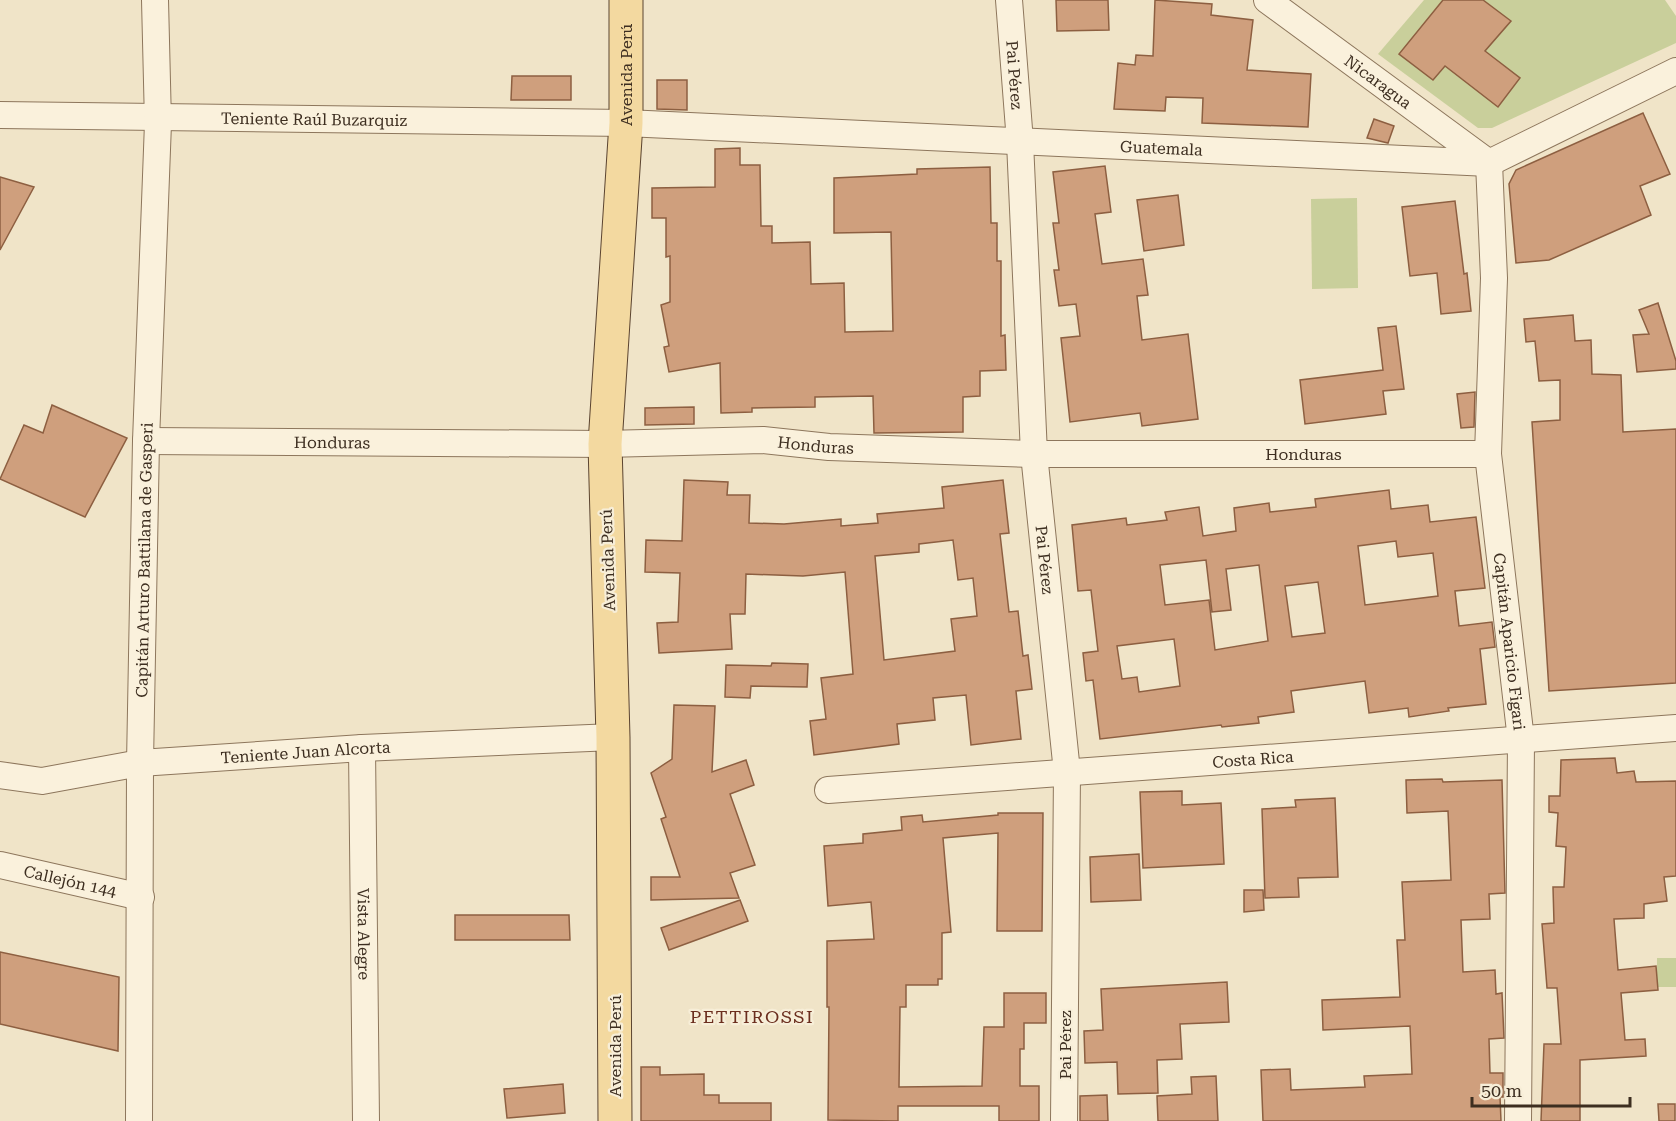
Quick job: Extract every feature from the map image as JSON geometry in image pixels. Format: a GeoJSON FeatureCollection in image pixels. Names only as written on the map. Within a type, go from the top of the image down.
{"type":"FeatureCollection","features":[{"type":"Feature","properties":{"kind":"main road","name":"Avenida Perú"},"geometry":{"type":"LineString","coordinates":[[615,1121],[613,737],[604,444],[626,123],[626,0]]}},
{"type":"Feature","properties":{"kind":"street","name":"Capitán Arturo Battilana de Gasperi"},"geometry":{"type":"LineString","coordinates":[[139,1121],[140,763],[146,441],[158,117],[155,0]]}},
{"type":"Feature","properties":{"kind":"street","name":"Pai Pérez"},"geometry":{"type":"LineString","coordinates":[[1009,0],[1020,142],[1034,454],[1066,772],[1064,1121]]}},
{"type":"Feature","properties":{"kind":"street","name":"Nicaragua"},"geometry":{"type":"LineString","coordinates":[[1267,0],[1489,163]]}},
{"type":"Feature","properties":{"kind":"street","name":"Guatemala"},"geometry":{"type":"LineString","coordinates":[[626,123],[1489,163],[1676,71]]}},
{"type":"Feature","properties":{"kind":"street","name":"Teniente Raúl Buzarquiz"},"geometry":{"type":"LineString","coordinates":[[0,115],[626,123]]}},
{"type":"Feature","properties":{"kind":"street","name":"Capitán Aparicio Figari"},"geometry":{"type":"LineString","coordinates":[[1489,163],[1494,279],[1488,454],[1521,740],[1518,1121]]}},
{"type":"Feature","properties":{"kind":"street","name":"Honduras"},"geometry":{"type":"LineString","coordinates":[[146,441],[604,444],[764,440],[829,447],[1034,454],[1488,454]]}},
{"type":"Feature","properties":{"kind":"street","name":"Costa Rica"},"geometry":{"type":"LineString","coordinates":[[828,790],[1676,728]]}},
{"type":"Feature","properties":{"kind":"street","name":"Teniente Juan Alcorta"},"geometry":{"type":"LineString","coordinates":[[0,775],[42,781],[140,763],[362,748],[613,737]]}},
{"type":"Feature","properties":{"kind":"street","name":"Vista Alegre"},"geometry":{"type":"LineString","coordinates":[[362,748],[366,1121]]}},
{"type":"Feature","properties":{"kind":"street","name":"Callejón 144"},"geometry":{"type":"LineString","coordinates":[[0,866],[141,897]]}},
{"type":"Feature","properties":{"kind":"green space"},"geometry":{"type":"Polygon","coordinates":[[[1424,0],[1665,0],[1676,16],[1676,43],[1492,128],[1478,128],[1378,54],[1424,0]]]}},
{"type":"Feature","properties":{"kind":"green space"},"geometry":{"type":"Polygon","coordinates":[[[1357,198],[1358,288],[1312,289],[1311,199],[1357,198]]]}},
{"type":"Feature","properties":{"kind":"green space"},"geometry":{"type":"Polygon","coordinates":[[[1657,958],[1676,958],[1676,987],[1657,987],[1657,958]]]}},
{"type":"Feature","properties":{"kind":"building"},"geometry":{"type":"Polygon","coordinates":[[[1056,0],[1108,0],[1109,30],[1057,31],[1056,0]]]}},
{"type":"Feature","properties":{"kind":"building"},"geometry":{"type":"Polygon","coordinates":[[[1155,0],[1212,4],[1211,15],[1253,20],[1247,70],[1311,74],[1308,127],[1202,123],[1203,98],[1166,97],[1165,111],[1114,109],[1118,63],[1135,65],[1136,55],[1153,56],[1155,0]]]}},
{"type":"Feature","properties":{"kind":"building"},"geometry":{"type":"Polygon","coordinates":[[[1443,0],[1483,0],[1511,21],[1485,51],[1520,78],[1498,107],[1445,66],[1433,80],[1399,54],[1443,0]]]}},
{"type":"Feature","properties":{"kind":"building"},"geometry":{"type":"Polygon","coordinates":[[[512,76],[571,76],[571,100],[511,100],[512,76]]]}},
{"type":"Feature","properties":{"kind":"building"},"geometry":{"type":"Polygon","coordinates":[[[657,80],[687,80],[687,110],[657,109],[657,80]]]}},
{"type":"Feature","properties":{"kind":"building"},"geometry":{"type":"Polygon","coordinates":[[[1643,113],[1670,174],[1640,186],[1651,215],[1549,260],[1516,263],[1509,184],[1516,170],[1643,113]]]}},
{"type":"Feature","properties":{"kind":"building"},"geometry":{"type":"Polygon","coordinates":[[[1374,119],[1394,126],[1388,143],[1367,138],[1374,119]]]}},
{"type":"Feature","properties":{"kind":"building"},"geometry":{"type":"Polygon","coordinates":[[[740,148],[740,165],[760,165],[761,226],[772,226],[772,243],[810,242],[811,284],[844,283],[845,332],[893,331],[891,232],[834,233],[834,178],[917,174],[917,169],[990,167],[991,223],[997,223],[997,261],[1001,261],[1001,336],[1005,335],[1006,370],[980,371],[980,396],[963,397],[963,432],[874,433],[873,396],[815,397],[815,407],[752,408],[752,412],[721,413],[720,363],[669,372],[664,347],[669,346],[661,305],[670,302],[670,256],[666,257],[666,218],[652,218],[652,188],[715,187],[715,149],[740,148]]]}},
{"type":"Feature","properties":{"kind":"building"},"geometry":{"type":"Polygon","coordinates":[[[1105,166],[1111,212],[1095,214],[1102,264],[1143,259],[1148,295],[1137,296],[1142,340],[1188,334],[1198,419],[1142,426],[1140,413],[1070,422],[1061,338],[1080,336],[1076,304],[1059,306],[1054,270],[1059,270],[1053,223],[1059,223],[1053,172],[1105,166]]]}},
{"type":"Feature","properties":{"kind":"building"},"geometry":{"type":"Polygon","coordinates":[[[0,177],[34,187],[0,250],[0,177]]]}},
{"type":"Feature","properties":{"kind":"building"},"geometry":{"type":"Polygon","coordinates":[[[1178,195],[1184,245],[1144,251],[1137,200],[1178,195]]]}},
{"type":"Feature","properties":{"kind":"building"},"geometry":{"type":"Polygon","coordinates":[[[1455,201],[1471,311],[1441,314],[1437,273],[1410,276],[1402,207],[1455,201]]]}},
{"type":"Feature","properties":{"kind":"building"},"geometry":{"type":"Polygon","coordinates":[[[1658,303],[1676,361],[1676,369],[1637,372],[1633,335],[1649,334],[1639,310],[1658,303]]]}},
{"type":"Feature","properties":{"kind":"building"},"geometry":{"type":"Polygon","coordinates":[[[1573,315],[1575,341],[1591,340],[1592,374],[1621,375],[1623,432],[1676,429],[1676,683],[1549,691],[1532,422],[1560,420],[1560,380],[1539,381],[1535,341],[1526,342],[1524,319],[1573,315]]]}},
{"type":"Feature","properties":{"kind":"building"},"geometry":{"type":"Polygon","coordinates":[[[1396,326],[1404,389],[1383,391],[1386,414],[1305,424],[1300,380],[1383,370],[1378,328],[1396,326]]]}},
{"type":"Feature","properties":{"kind":"building"},"geometry":{"type":"Polygon","coordinates":[[[1475,392],[1474,427],[1461,428],[1457,394],[1475,392]]]}},
{"type":"Feature","properties":{"kind":"building"},"geometry":{"type":"Polygon","coordinates":[[[52,405],[127,438],[85,517],[0,479],[24,425],[43,433],[52,405]]]}},
{"type":"Feature","properties":{"kind":"building"},"geometry":{"type":"Polygon","coordinates":[[[694,407],[694,424],[645,425],[645,408],[694,407]]]}},
{"type":"Feature","properties":{"kind":"building"},"geometry":{"type":"Polygon","coordinates":[[[684,480],[728,482],[727,495],[750,495],[749,523],[784,524],[841,519],[841,526],[878,523],[877,514],[944,508],[942,487],[1003,480],[1009,533],[1000,534],[1009,612],[1018,611],[1023,656],[1028,655],[1032,689],[1016,691],[1021,739],[971,745],[966,695],[933,698],[935,720],[897,724],[899,744],[814,755],[810,721],[826,719],[821,678],[853,674],[845,572],[803,576],[746,574],[745,614],[730,614],[732,649],[659,653],[657,623],[678,622],[680,573],[645,572],[646,540],[682,541],[684,480]],[[953,540],[919,544],[919,552],[875,556],[884,660],[955,651],[951,619],[977,616],[973,578],[958,580],[953,540]]]}},
{"type":"Feature","properties":{"kind":"building"},"geometry":{"type":"Polygon","coordinates":[[[1389,490],[1391,509],[1428,505],[1430,522],[1476,517],[1485,588],[1455,591],[1459,626],[1492,622],[1495,647],[1480,649],[1486,704],[1448,708],[1449,711],[1409,717],[1408,708],[1369,713],[1365,681],[1291,691],[1294,712],[1258,717],[1259,723],[1222,727],[1221,725],[1100,739],[1093,680],[1086,681],[1083,653],[1098,651],[1091,590],[1078,591],[1072,525],[1126,518],[1127,525],[1167,520],[1165,512],[1199,507],[1203,536],[1236,531],[1234,508],[1269,503],[1270,512],[1316,507],[1315,499],[1389,490]],[[1396,541],[1358,546],[1365,605],[1438,596],[1433,553],[1398,557],[1396,541]],[[1206,560],[1160,565],[1165,605],[1209,600],[1215,650],[1268,641],[1259,565],[1226,569],[1231,610],[1212,612],[1206,560]],[[1318,582],[1285,586],[1292,637],[1325,633],[1318,582]],[[1174,639],[1117,646],[1122,679],[1137,677],[1139,692],[1180,686],[1174,639]]]}},
{"type":"Feature","properties":{"kind":"building"},"geometry":{"type":"Polygon","coordinates":[[[772,663],[808,664],[807,687],[751,686],[750,698],[725,697],[726,665],[771,666],[772,663]]]}},
{"type":"Feature","properties":{"kind":"building"},"geometry":{"type":"Polygon","coordinates":[[[674,705],[715,706],[712,772],[746,760],[754,785],[730,794],[755,865],[730,873],[739,898],[651,900],[651,877],[680,877],[661,819],[666,817],[651,773],[672,759],[674,705]]]}},
{"type":"Feature","properties":{"kind":"building"},"geometry":{"type":"Polygon","coordinates":[[[1615,758],[1617,773],[1634,771],[1636,782],[1676,781],[1676,876],[1664,877],[1667,901],[1644,904],[1644,918],[1614,919],[1618,970],[1656,966],[1658,990],[1621,993],[1625,1040],[1645,1039],[1646,1056],[1580,1060],[1580,1121],[1541,1121],[1544,1044],[1561,1044],[1557,988],[1547,988],[1542,924],[1554,923],[1553,887],[1564,887],[1566,847],[1556,846],[1558,813],[1549,812],[1549,796],[1560,796],[1561,760],[1615,758]]]}},
{"type":"Feature","properties":{"kind":"building"},"geometry":{"type":"Polygon","coordinates":[[[1442,779],[1443,782],[1502,780],[1505,893],[1489,894],[1490,919],[1461,920],[1463,972],[1495,970],[1496,994],[1502,993],[1504,1038],[1489,1039],[1490,1073],[1503,1073],[1503,1097],[1500,1097],[1501,1121],[1263,1121],[1261,1070],[1290,1069],[1291,1090],[1365,1087],[1364,1076],[1412,1074],[1410,1026],[1323,1030],[1322,1000],[1400,997],[1397,940],[1405,940],[1402,882],[1451,880],[1448,811],[1407,813],[1406,780],[1442,779]]]}},
{"type":"Feature","properties":{"kind":"building"},"geometry":{"type":"Polygon","coordinates":[[[1182,791],[1182,805],[1221,803],[1224,864],[1143,868],[1140,792],[1182,791]]]}},
{"type":"Feature","properties":{"kind":"building"},"geometry":{"type":"Polygon","coordinates":[[[1335,798],[1338,877],[1298,878],[1299,897],[1265,898],[1262,809],[1296,807],[1295,800],[1335,798]]]}},
{"type":"Feature","properties":{"kind":"building"},"geometry":{"type":"Polygon","coordinates":[[[998,813],[1043,813],[1042,931],[997,931],[998,833],[943,838],[951,932],[942,933],[942,979],[938,979],[938,985],[906,985],[906,1007],[900,1007],[899,1087],[982,1086],[984,1027],[1004,1027],[1004,993],[1046,993],[1046,1023],[1024,1023],[1024,1049],[1020,1049],[1020,1086],[1039,1086],[1039,1121],[999,1121],[999,1106],[898,1106],[898,1121],[828,1120],[827,941],[874,939],[871,902],[828,906],[824,846],[863,843],[863,834],[902,830],[901,817],[922,815],[923,822],[998,815],[998,813]]]}},
{"type":"Feature","properties":{"kind":"building"},"geometry":{"type":"Polygon","coordinates":[[[1139,854],[1141,900],[1091,902],[1090,857],[1139,854]]]}},
{"type":"Feature","properties":{"kind":"building"},"geometry":{"type":"Polygon","coordinates":[[[1244,890],[1263,890],[1264,910],[1244,912],[1244,890]]]}},
{"type":"Feature","properties":{"kind":"building"},"geometry":{"type":"Polygon","coordinates":[[[740,900],[748,921],[669,950],[661,928],[740,900]]]}},
{"type":"Feature","properties":{"kind":"building"},"geometry":{"type":"Polygon","coordinates":[[[455,915],[569,915],[570,940],[455,940],[455,915]]]}},
{"type":"Feature","properties":{"kind":"building"},"geometry":{"type":"Polygon","coordinates":[[[0,952],[119,977],[118,1051],[0,1024],[0,952]]]}},
{"type":"Feature","properties":{"kind":"building"},"geometry":{"type":"Polygon","coordinates":[[[1227,982],[1229,1022],[1180,1024],[1182,1059],[1157,1060],[1158,1093],[1118,1094],[1117,1062],[1085,1063],[1084,1031],[1103,1030],[1101,989],[1227,982]]]}},
{"type":"Feature","properties":{"kind":"building"},"geometry":{"type":"Polygon","coordinates":[[[641,1067],[660,1067],[660,1075],[704,1074],[704,1095],[719,1095],[719,1103],[771,1103],[771,1121],[641,1121],[641,1067]]]}},
{"type":"Feature","properties":{"kind":"building"},"geometry":{"type":"Polygon","coordinates":[[[1216,1076],[1218,1121],[1158,1121],[1157,1096],[1192,1094],[1191,1077],[1216,1076]]]}},
{"type":"Feature","properties":{"kind":"building"},"geometry":{"type":"Polygon","coordinates":[[[563,1084],[565,1113],[507,1118],[504,1089],[563,1084]]]}},
{"type":"Feature","properties":{"kind":"building"},"geometry":{"type":"Polygon","coordinates":[[[1107,1095],[1108,1121],[1080,1121],[1080,1096],[1107,1095]]]}},
{"type":"Feature","properties":{"kind":"building"},"geometry":{"type":"Polygon","coordinates":[[[1658,1104],[1675,1104],[1675,1121],[1659,1121],[1658,1104]]]}},
{"type":"Feature","properties":{"kind":"district","name":"PETTIROSSI"},"geometry":{"type":"Point","coordinates":[752,1016]}}]}
